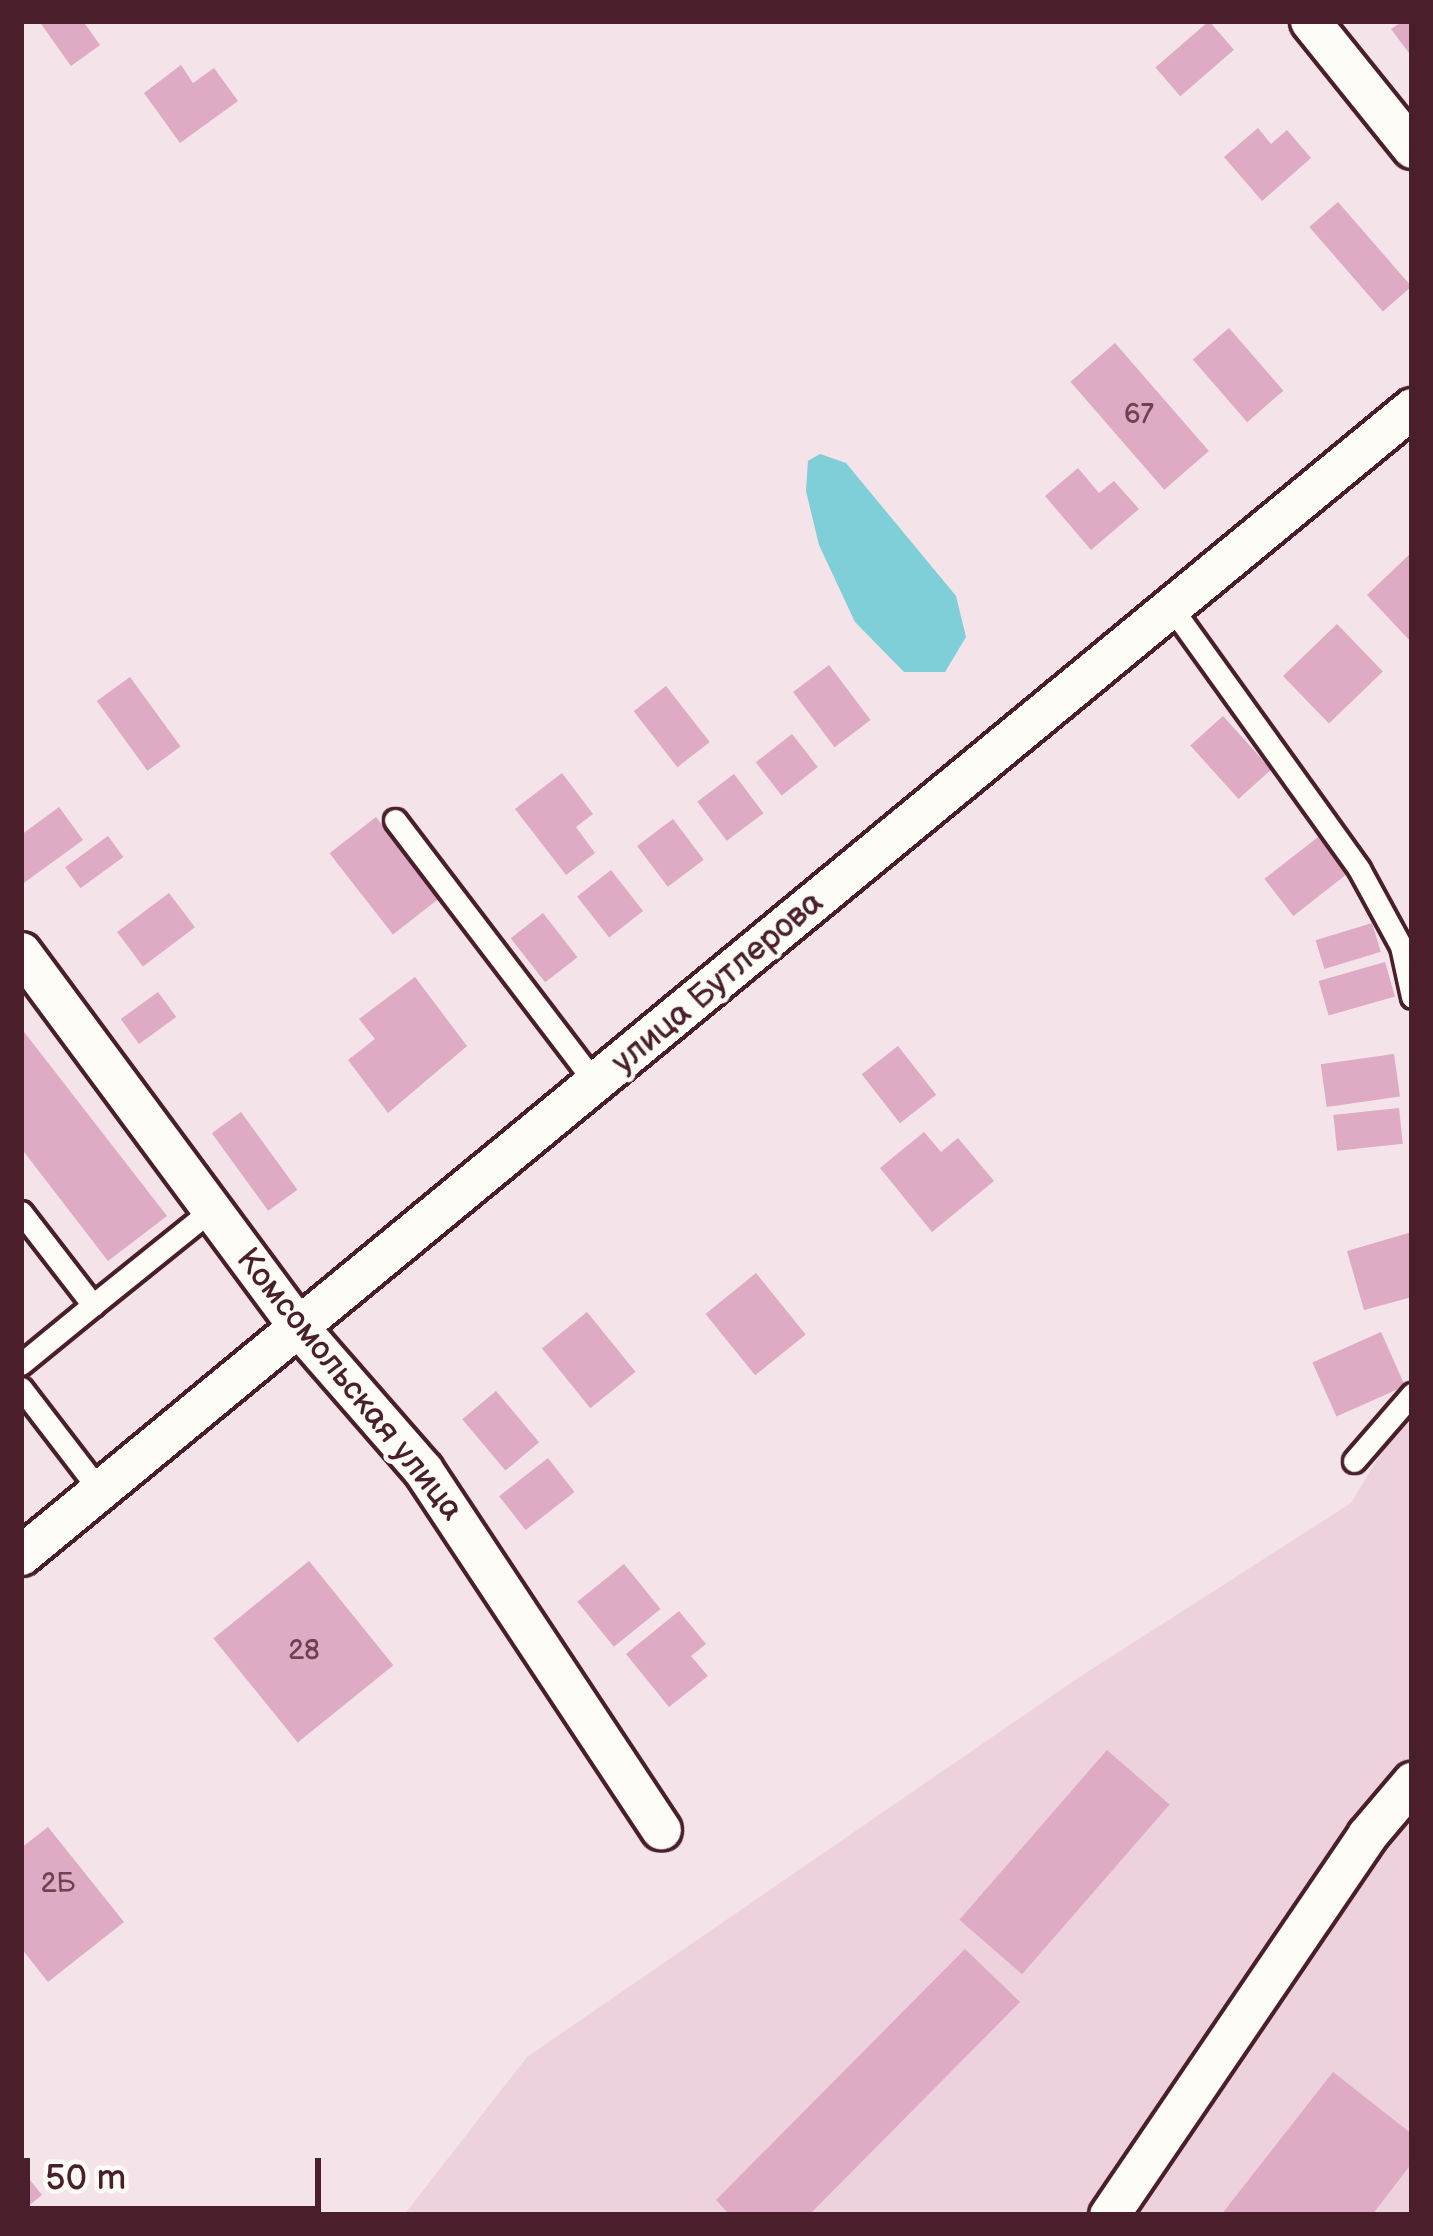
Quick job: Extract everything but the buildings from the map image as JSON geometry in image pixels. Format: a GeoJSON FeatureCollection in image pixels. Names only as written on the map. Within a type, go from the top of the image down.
{"type":"FeatureCollection","features":[{"type":"Feature","properties":{"kind":"street"},"geometry":{"type":"LineString","coordinates":[[1310,21],[1412,148]]}},
{"type":"Feature","properties":{"kind":"street","name":"улица Бутлерова"},"geometry":{"type":"LineString","coordinates":[[21,1556],[1412,407]]}},
{"type":"Feature","properties":{"kind":"street","name":"Комсомольская улица"},"geometry":{"type":"LineString","coordinates":[[21,952],[300,1329],[423,1469],[661,1829]]}},
{"type":"Feature","properties":{"kind":"street"},"geometry":{"type":"LineString","coordinates":[[1109,2215],[1367,1835],[1412,1782]]}},
{"type":"Feature","properties":{"kind":"lane"},"geometry":{"type":"LineString","coordinates":[[1171,608],[1360,868],[1401,946],[1412,997]]}},
{"type":"Feature","properties":{"kind":"lane"},"geometry":{"type":"LineString","coordinates":[[395,820],[596,1084]]}},
{"type":"Feature","properties":{"kind":"lane"},"geometry":{"type":"LineString","coordinates":[[21,1364],[211,1210]]}},
{"type":"Feature","properties":{"kind":"lane"},"geometry":{"type":"LineString","coordinates":[[21,1212],[93,1305]]}},
{"type":"Feature","properties":{"kind":"lane"},"geometry":{"type":"LineString","coordinates":[[21,1388],[100,1491]]}},
{"type":"Feature","properties":{"kind":"lane"},"geometry":{"type":"LineString","coordinates":[[1354,1461],[1412,1394]]}},
{"type":"Feature","properties":{"kind":"shaded area"},"geometry":{"type":"Polygon","coordinates":[[[1412,1401],[1412,2215],[404,2215],[527,2057],[1078,1678],[1351,1503],[1412,1401]]]}},
{"type":"Feature","properties":{"kind":"water"},"geometry":{"type":"Polygon","coordinates":[[[820,454],[846,463],[956,596],[966,637],[945,672],[904,672],[855,622],[819,545],[806,491],[808,461],[820,454]]]}}]}
